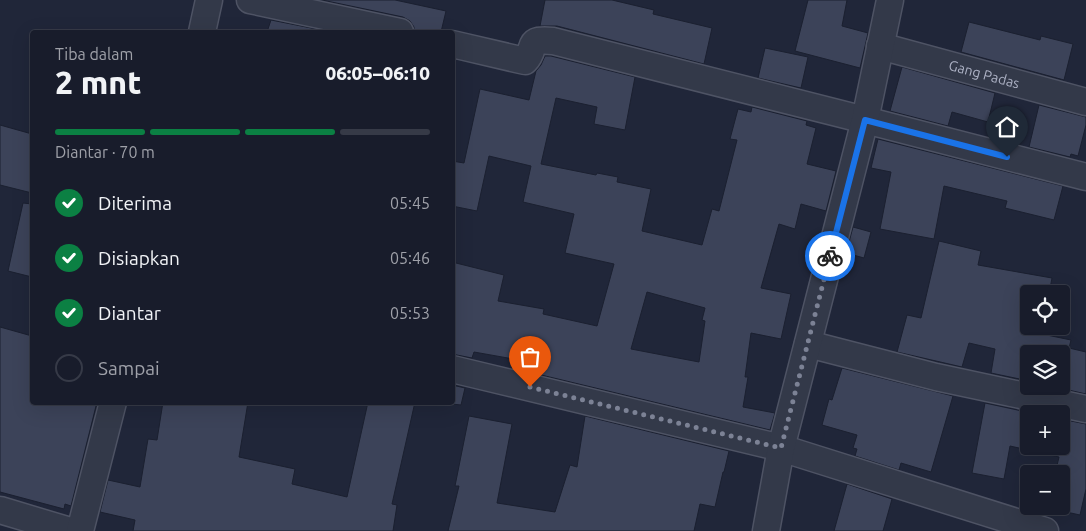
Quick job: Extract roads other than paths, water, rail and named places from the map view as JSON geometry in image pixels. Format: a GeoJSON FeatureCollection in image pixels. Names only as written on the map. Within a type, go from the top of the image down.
{"type":"FeatureCollection","features":[{"type":"Feature","properties":{"kind":"street"},"geometry":{"type":"LineString","coordinates":[[202,30],[209,0]]}},
{"type":"Feature","properties":{"kind":"street"},"geometry":{"type":"LineString","coordinates":[[250,0],[391,30]]}},
{"type":"Feature","properties":{"kind":"street"},"geometry":{"type":"LineString","coordinates":[[766,531],[781,448],[865,120],[890,0]]}},
{"type":"Feature","properties":{"kind":"street"},"geometry":{"type":"LineString","coordinates":[[455,45],[525,61],[535,41],[553,41],[1086,177]]}},
{"type":"Feature","properties":{"kind":"street","name":"Gang Padas"},"geometry":{"type":"LineString","coordinates":[[880,46],[1086,102]]}},
{"type":"Feature","properties":{"kind":"street"},"geometry":{"type":"LineString","coordinates":[[808,344],[936,377],[1086,409]]}},
{"type":"Feature","properties":{"kind":"street"},"geometry":{"type":"LineString","coordinates":[[455,370],[781,448],[1046,531]]}},
{"type":"Feature","properties":{"kind":"street"},"geometry":{"type":"LineString","coordinates":[[80,531],[112,405]]}},
{"type":"Feature","properties":{"kind":"street"},"geometry":{"type":"LineString","coordinates":[[0,510],[70,531]]}}]}
